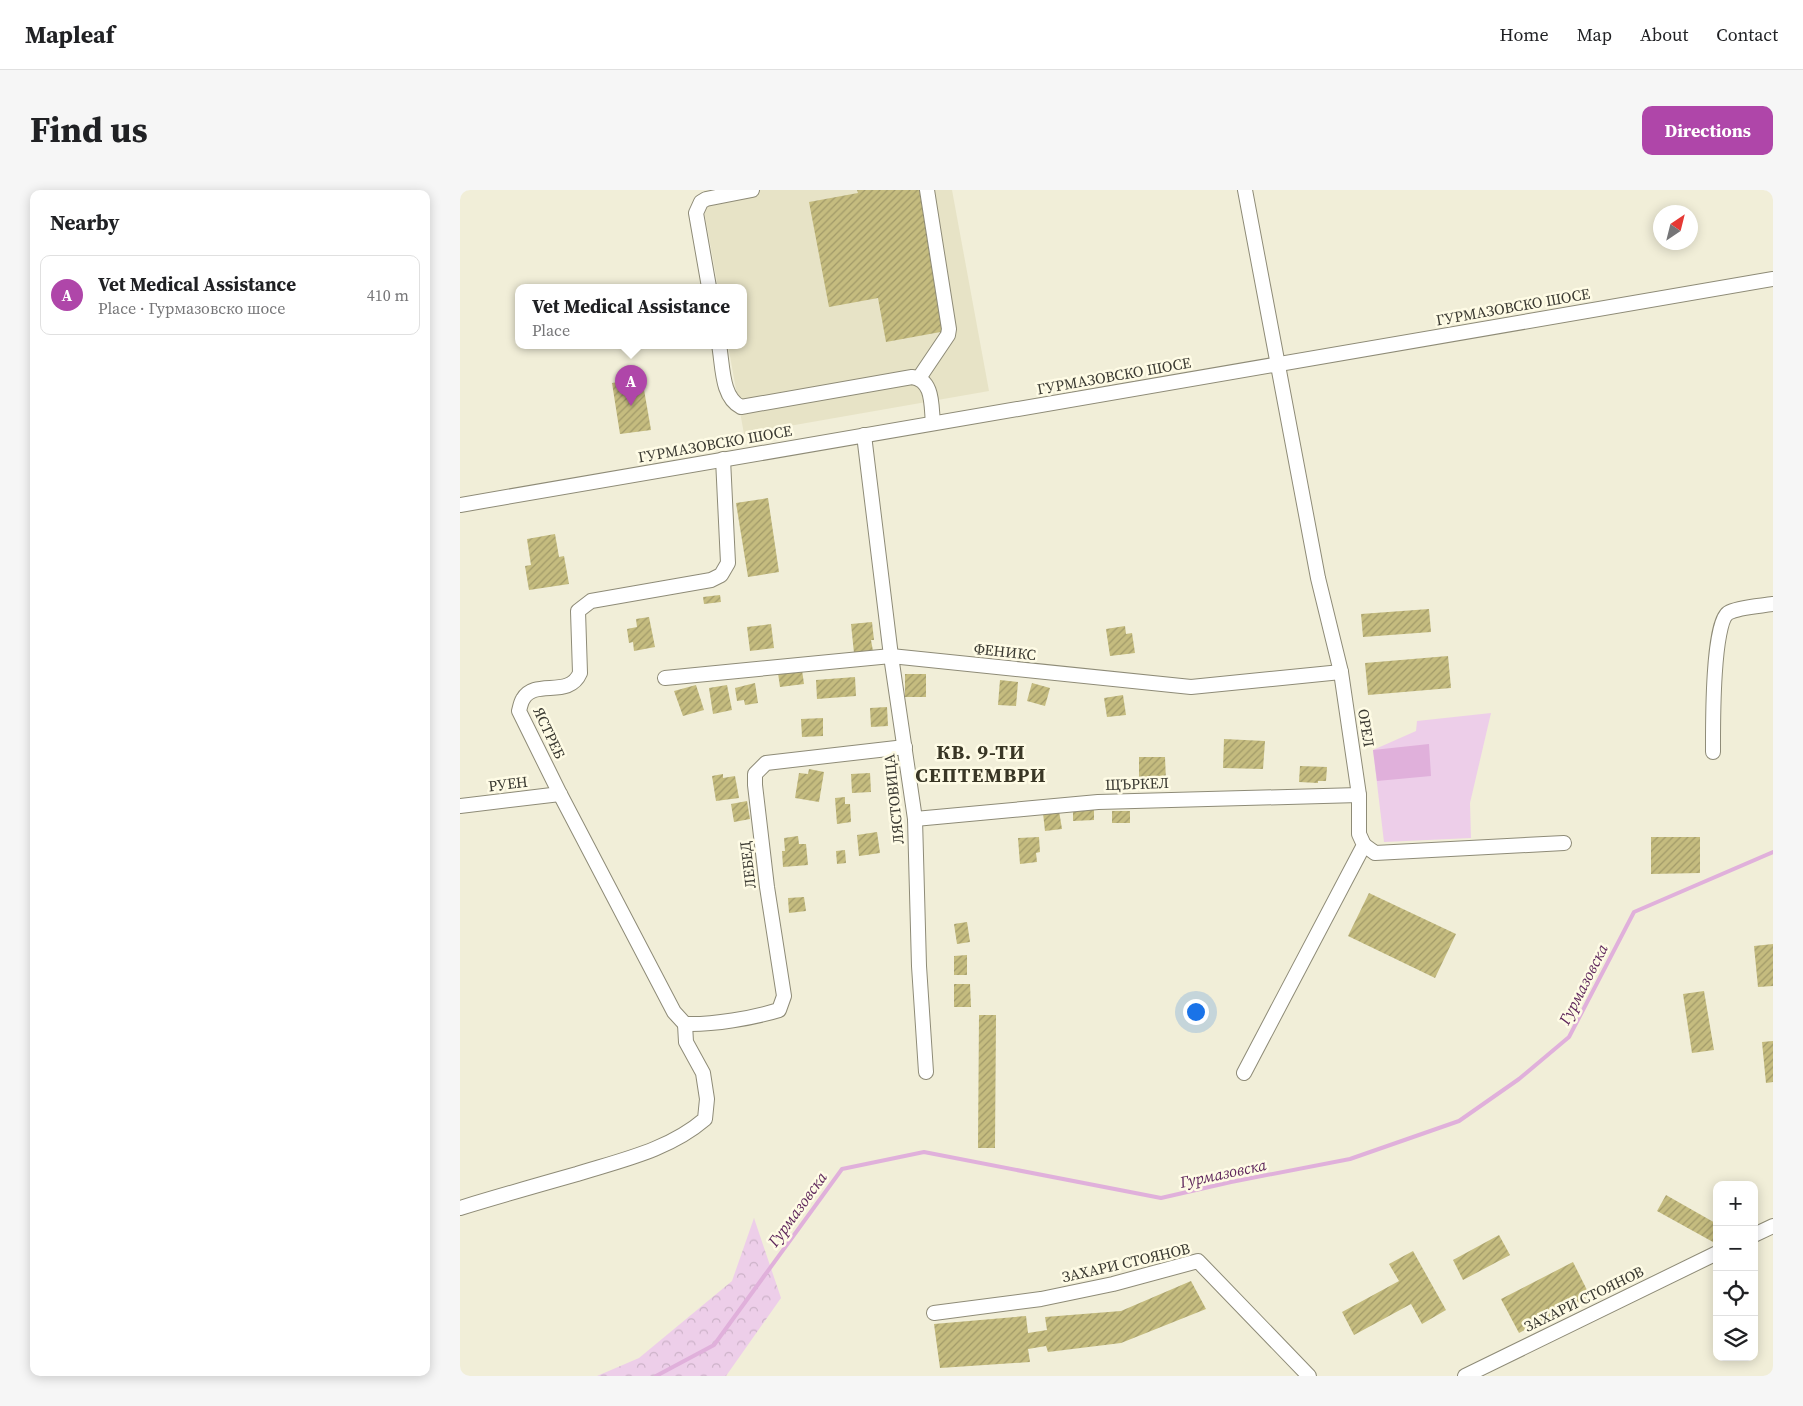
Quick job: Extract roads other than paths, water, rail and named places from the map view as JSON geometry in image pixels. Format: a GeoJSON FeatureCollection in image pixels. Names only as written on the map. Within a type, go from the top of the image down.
{"type":"FeatureCollection","features":[{"type":"Feature","properties":{"kind":"street"},"geometry":{"type":"LineString","coordinates":[[708,284],[696,213],[698,208],[706,199],[752,190]]}},
{"type":"Feature","properties":{"kind":"street"},"geometry":{"type":"LineString","coordinates":[[918,378],[948,335],[949,330],[927,190]]}},
{"type":"Feature","properties":{"kind":"street","name":"ОРЕЛ"},"geometry":{"type":"LineString","coordinates":[[1245,190],[1318,578],[1341,672],[1360,795],[1359,834],[1364,845]]}},
{"type":"Feature","properties":{"kind":"street","name":"ГУРМАЗОВСКО ШОСЕ"},"geometry":{"type":"LineString","coordinates":[[460,505],[1773,279]]}},
{"type":"Feature","properties":{"kind":"street"},"geometry":{"type":"LineString","coordinates":[[720,349],[728,394],[733,403],[741,407],[912,377],[925,381],[928,387],[933,423]]}},
{"type":"Feature","properties":{"kind":"street","name":"ЛЯСТОВИЦА"},"geometry":{"type":"LineString","coordinates":[[864,435],[891,656],[915,819],[919,966],[926,1072]]}},
{"type":"Feature","properties":{"kind":"street","name":"ЯСТРЕБ"},"geometry":{"type":"LineString","coordinates":[[685,1024],[674,1012],[560,794],[519,711],[523,699],[531,691],[568,686],[576,681],[580,673],[578,611],[591,600],[711,580],[722,575],[728,563],[723,460]]}},
{"type":"Feature","properties":{"kind":"street"},"geometry":{"type":"LineString","coordinates":[[1713,752],[1712,708],[1717,651],[1723,619],[1727,614],[1736,610],[1773,604]]}},
{"type":"Feature","properties":{"kind":"street","name":"ФЕНИКС"},"geometry":{"type":"LineString","coordinates":[[665,678],[891,656],[1191,687],[1341,672]]}},
{"type":"Feature","properties":{"kind":"street","name":"ЛЕБЕД"},"geometry":{"type":"LineString","coordinates":[[685,1024],[701,1025],[767,1014],[779,1010],[784,996],[767,887],[755,785],[756,774],[766,763],[905,747]]}},
{"type":"Feature","properties":{"kind":"street","name":"РУЕН"},"geometry":{"type":"LineString","coordinates":[[460,806],[560,794]]}},
{"type":"Feature","properties":{"kind":"street","name":"ЩЪРКЕЛ"},"geometry":{"type":"LineString","coordinates":[[915,819],[1098,802],[1360,795]]}},
{"type":"Feature","properties":{"kind":"street"},"geometry":{"type":"LineString","coordinates":[[1244,1072],[1364,845],[1375,853],[1564,843]]}},
{"type":"Feature","properties":{"kind":"street"},"geometry":{"type":"LineString","coordinates":[[460,1208],[634,1157],[680,1138],[706,1119],[706,1085],[703,1074],[686,1042],[685,1024]]}},
{"type":"Feature","properties":{"kind":"street"},"geometry":{"type":"LineString","coordinates":[[1758,1233],[1773,1226]]}},
{"type":"Feature","properties":{"kind":"street","name":"ЗАХАРИ СТОЯНОВ"},"geometry":{"type":"LineString","coordinates":[[1465,1376],[1713,1254]]}},
{"type":"Feature","properties":{"kind":"street","name":"ЗАХАРИ СТОЯНОВ"},"geometry":{"type":"LineString","coordinates":[[934,1313],[1042,1299],[1114,1284],[1198,1261],[1309,1376]]}},
{"type":"Feature","properties":{"kind":"waterway","name":"Гурмазовска"},"geometry":{"type":"LineString","coordinates":[[656,1376],[714,1345],[842,1169],[924,1152],[1161,1198],[1231,1182],[1350,1159],[1459,1121],[1519,1079],[1569,1037],[1634,912],[1773,852]]}},
{"type":"Feature","properties":{"kind":"place","name":"Vet Medical Assistance"},"geometry":{"type":"Point","coordinates":[631,406]}},
{"type":"Feature","properties":{"kind":"district","name":"КВ. 9-ТИ СЕПТЕМВРИ"},"geometry":{"type":"Point","coordinates":[981,764]}}]}
